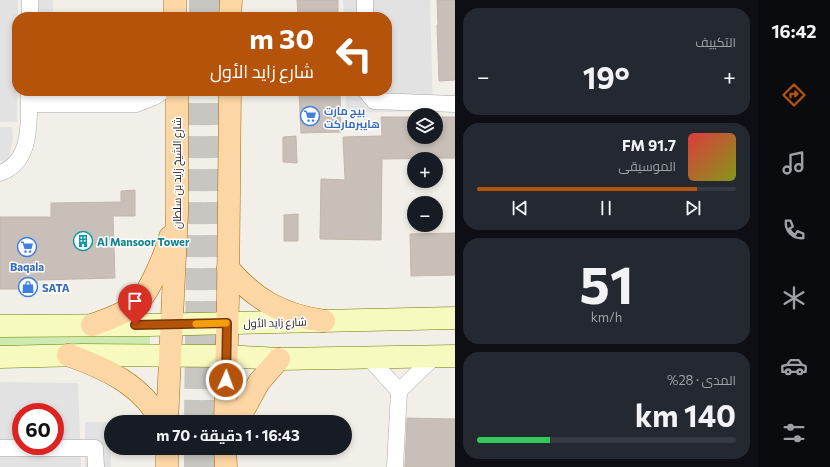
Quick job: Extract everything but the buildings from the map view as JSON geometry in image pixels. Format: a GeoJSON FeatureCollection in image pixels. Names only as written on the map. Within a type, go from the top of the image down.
{"type":"FeatureCollection","features":[{"type":"Feature","properties":{"kind":"main road"},"geometry":{"type":"LineString","coordinates":[[174,0],[175,12]]}},
{"type":"Feature","properties":{"kind":"main road"},"geometry":{"type":"LineString","coordinates":[[230,12],[231,0]]}},
{"type":"Feature","properties":{"kind":"main road","name":"شارع الشيخ زايد بن سلطان"},"geometry":{"type":"LineString","coordinates":[[167,415],[177,213],[177,96]]}},
{"type":"Feature","properties":{"kind":"main road"},"geometry":{"type":"LineString","coordinates":[[225,415],[230,96]]}},
{"type":"Feature","properties":{"kind":"main road"},"geometry":{"type":"LineString","coordinates":[[92,325],[120,313],[141,299],[148,288],[163,256],[177,213]]}},
{"type":"Feature","properties":{"kind":"main road"},"geometry":{"type":"LineString","coordinates":[[228,268],[249,290],[272,306],[306,318],[324,321]]}},
{"type":"Feature","properties":{"kind":"main road","name":"شارع زايد الأول"},"geometry":{"type":"LineString","coordinates":[[0,326],[252,323],[455,318]]}},
{"type":"Feature","properties":{"kind":"main road"},"geometry":{"type":"LineString","coordinates":[[68,355],[89,362],[123,380],[138,391],[150,404],[157,415]]}},
{"type":"Feature","properties":{"kind":"main road"},"geometry":{"type":"LineString","coordinates":[[0,357],[68,355],[226,356],[279,359],[455,356]]}},
{"type":"Feature","properties":{"kind":"main road"},"geometry":{"type":"LineString","coordinates":[[241,415],[259,382],[279,359]]}},
{"type":"Feature","properties":{"kind":"main road"},"geometry":{"type":"LineString","coordinates":[[167,455],[167,467]]}},
{"type":"Feature","properties":{"kind":"main road"},"geometry":{"type":"LineString","coordinates":[[225,455],[226,467]]}},
{"type":"Feature","properties":{"kind":"street"},"geometry":{"type":"LineString","coordinates":[[30,0],[30,12]]}},
{"type":"Feature","properties":{"kind":"street"},"geometry":{"type":"LineString","coordinates":[[365,0],[365,12]]}},
{"type":"Feature","properties":{"kind":"street"},"geometry":{"type":"LineString","coordinates":[[0,172],[14,164],[22,154],[25,147],[28,130],[29,98],[136,104],[155,96]]}},
{"type":"Feature","properties":{"kind":"street"},"geometry":{"type":"LineString","coordinates":[[370,96],[374,101],[455,104]]}},
{"type":"Feature","properties":{"kind":"street"},"geometry":{"type":"LineString","coordinates":[[395,467],[399,391],[434,357]]}},
{"type":"Feature","properties":{"kind":"street"},"geometry":{"type":"LineString","coordinates":[[369,358],[399,391]]}},
{"type":"Feature","properties":{"kind":"street"},"geometry":{"type":"LineString","coordinates":[[0,448],[95,448],[96,467]]}},
{"type":"Feature","properties":{"kind":"green space"},"geometry":{"type":"Polygon","coordinates":[[[150,336],[150,345],[0,348],[0,337],[150,336]]]}},
{"type":"Feature","properties":{"kind":"shaded area"},"geometry":{"type":"Polygon","coordinates":[[[0,0],[18,0],[18,12],[12,12],[12,96],[17,96],[17,122],[0,122],[0,0]]]}},
{"type":"Feature","properties":{"kind":"shaded area"},"geometry":{"type":"Polygon","coordinates":[[[39,0],[53,0],[53,12],[39,12],[39,0]]]}},
{"type":"Feature","properties":{"kind":"shaded area"},"geometry":{"type":"Polygon","coordinates":[[[343,0],[430,0],[433,108],[407,108],[407,112],[346,113],[346,96],[392,96],[392,12],[344,12],[343,0]]]}},
{"type":"Feature","properties":{"kind":"shaded area"},"geometry":{"type":"Polygon","coordinates":[[[0,127],[12,127],[13,140],[8,161],[0,161],[0,127]]]}},
{"type":"Feature","properties":{"kind":"shaded area"},"geometry":{"type":"Polygon","coordinates":[[[0,382],[78,383],[81,467],[0,467],[0,382]]]}},
{"type":"Feature","properties":{"kind":"shaded area"},"geometry":{"type":"Polygon","coordinates":[[[85,422],[104,422],[104,455],[111,455],[111,467],[85,467],[85,422]]]}},
{"type":"Feature","properties":{"kind":"tunnel"},"geometry":{"type":"LineString","coordinates":[[200,0],[200,12]]}},
{"type":"Feature","properties":{"kind":"tunnel"},"geometry":{"type":"LineString","coordinates":[[220,0],[220,12]]}},
{"type":"Feature","properties":{"kind":"tunnel"},"geometry":{"type":"LineString","coordinates":[[195,415],[199,96]]}},
{"type":"Feature","properties":{"kind":"tunnel"},"geometry":{"type":"LineString","coordinates":[[215,415],[218,96]]}},
{"type":"Feature","properties":{"kind":"tunnel"},"geometry":{"type":"LineString","coordinates":[[195,455],[195,467]]}},
{"type":"Feature","properties":{"kind":"tunnel"},"geometry":{"type":"LineString","coordinates":[[214,455],[214,467]]}},
{"type":"Feature","properties":{"kind":"slow traffic"},"geometry":{"type":"LineString","coordinates":[[196,324],[226,323]]}},
{"type":"Feature","properties":{"kind":"place","name":"بيج مارت هايبرماركت"},"geometry":{"type":"Point","coordinates":[310,116]}},
{"type":"Feature","properties":{"kind":"place","name":"Al Mansoor Tower"},"geometry":{"type":"Point","coordinates":[83,241]}},
{"type":"Feature","properties":{"kind":"place","name":"Baqala"},"geometry":{"type":"Point","coordinates":[27,247]}},
{"type":"Feature","properties":{"kind":"place","name":"SATA"},"geometry":{"type":"Point","coordinates":[28,287]}},
{"type":"Feature","properties":{"kind":"route"},"geometry":{"type":"LineString","coordinates":[[135,325],[227,323],[226,380]]}}]}
